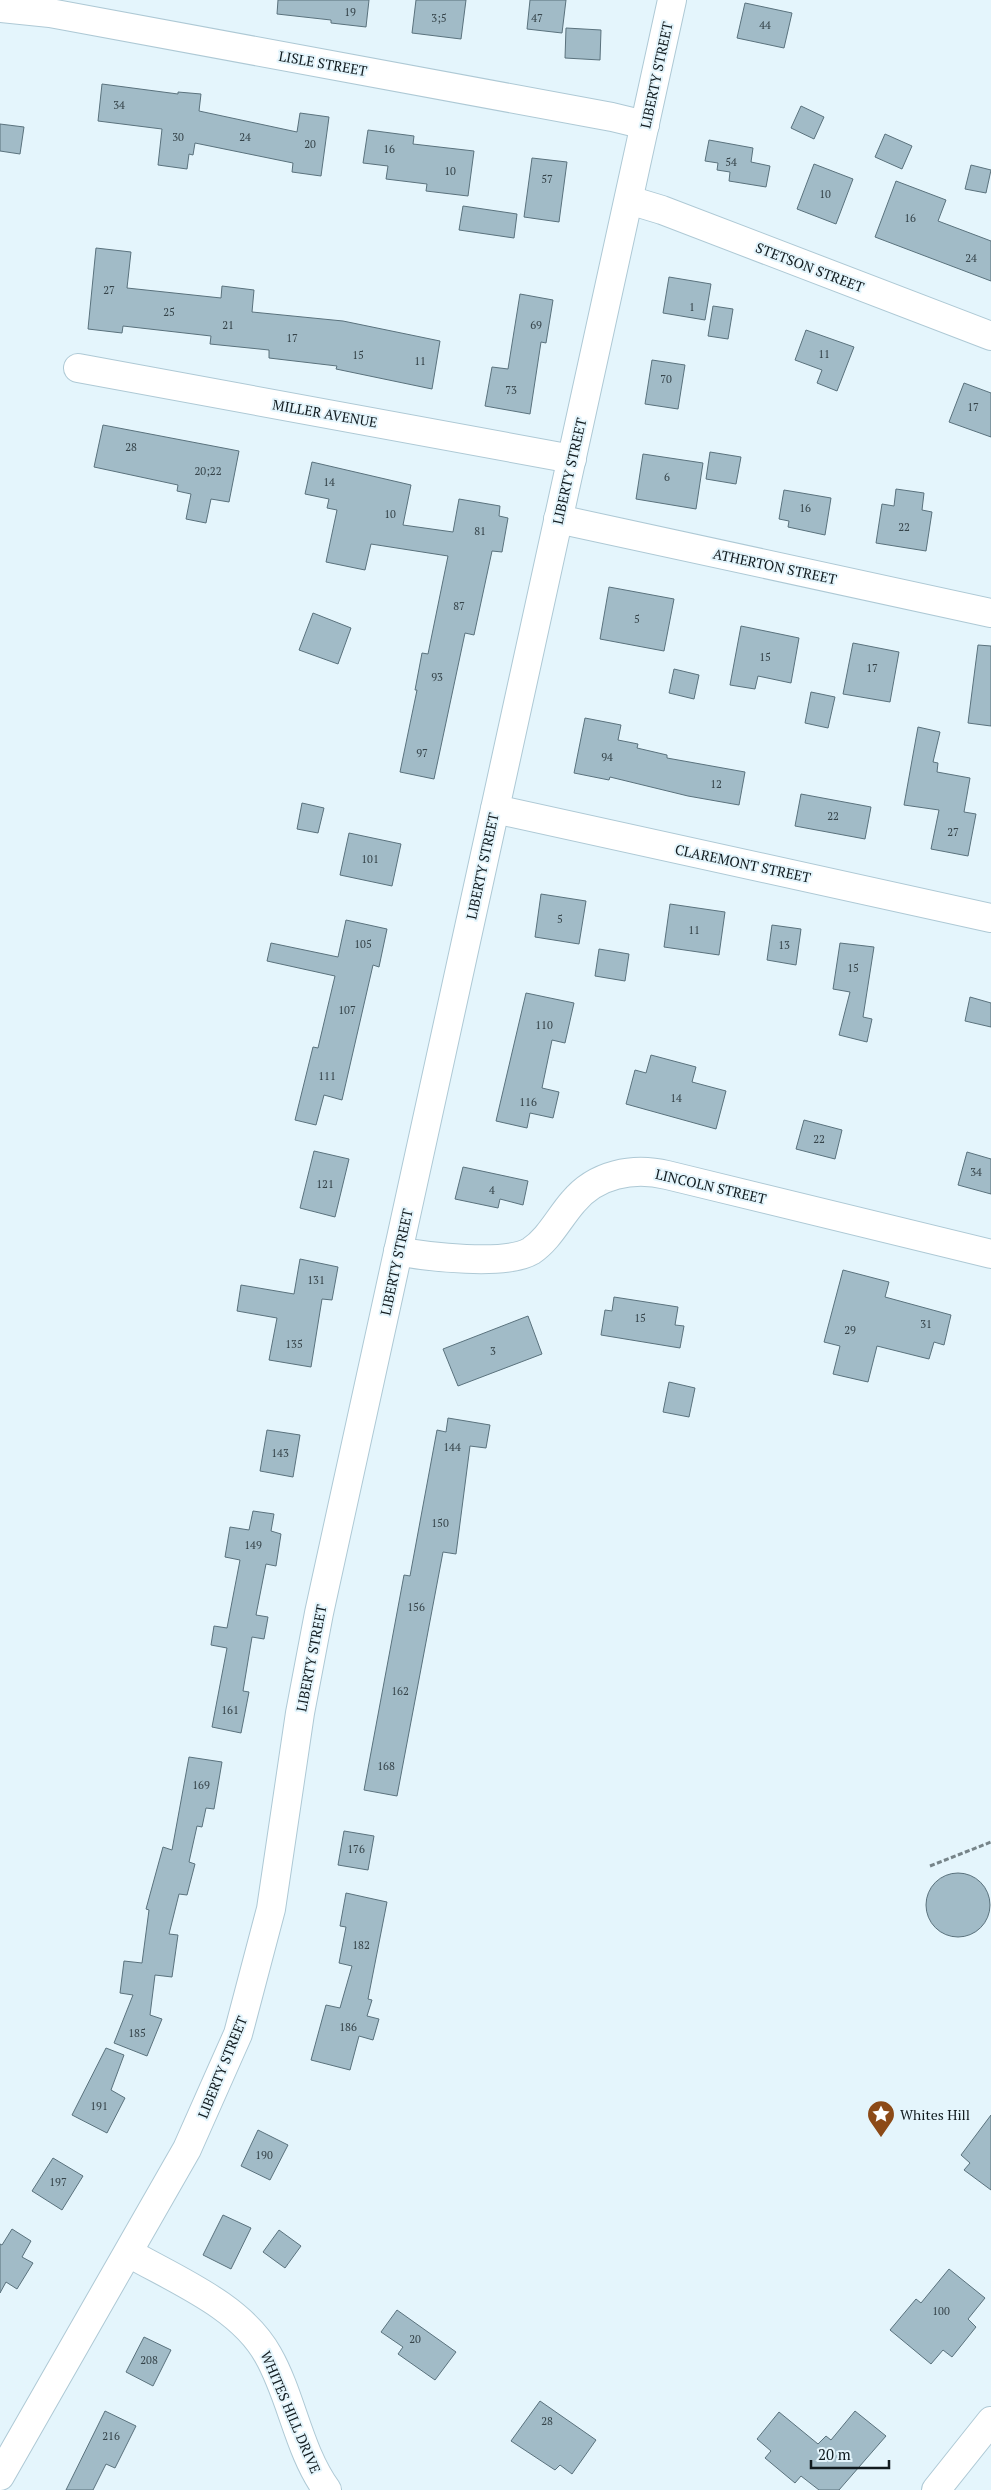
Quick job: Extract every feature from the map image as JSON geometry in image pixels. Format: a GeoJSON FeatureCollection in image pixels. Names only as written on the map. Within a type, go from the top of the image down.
{"type":"FeatureCollection","features":[{"type":"Feature","properties":{"kind":"street","name":"LIBERTY STREET"},"geometry":{"type":"LineString","coordinates":[[0,2476],[129,2254],[182,2158],[210,2102],[238,2034],[253,1984],[276,1883],[290,1781],[311,1654],[672,0]]}},
{"type":"Feature","properties":{"kind":"street","name":"LISLE STREET"},"geometry":{"type":"LineString","coordinates":[[0,8],[70,16],[612,117],[645,125]]}},
{"type":"Feature","properties":{"kind":"street","name":"STETSON STREET"},"geometry":{"type":"LineString","coordinates":[[629,200],[662,210],[991,336]]}},
{"type":"Feature","properties":{"kind":"street","name":"MILLER AVENUE"},"geometry":{"type":"LineString","coordinates":[[78,368],[572,459]]}},
{"type":"Feature","properties":{"kind":"street","name":"ATHERTON STREET"},"geometry":{"type":"LineString","coordinates":[[558,519],[991,613]]}},
{"type":"Feature","properties":{"kind":"street","name":"CLAREMONT STREET"},"geometry":{"type":"LineString","coordinates":[[495,809],[991,918]]}},
{"type":"Feature","properties":{"kind":"street","name":"LINCOLN STREET"},"geometry":{"type":"LineString","coordinates":[[398,1252],[430,1256],[477,1258],[518,1256],[539,1244],[574,1201],[586,1190],[610,1176],[641,1171],[667,1175],[991,1254]]}},
{"type":"Feature","properties":{"kind":"street","name":"WHITES HILL DRIVE"},"geometry":{"type":"LineString","coordinates":[[129,2254],[217,2304],[252,2331],[269,2356],[316,2472],[327,2490]]}},
{"type":"Feature","properties":{"kind":"street"},"geometry":{"type":"LineString","coordinates":[[936,2490],[991,2421]]}},
{"type":"Feature","properties":{"kind":"path"},"geometry":{"type":"LineString","coordinates":[[930,1866],[991,1842]]}},
{"type":"Feature","properties":{"kind":"building"},"geometry":{"type":"Polygon","coordinates":[[[278,0],[369,0],[366,27],[331,23],[331,20],[277,14],[278,0]]]}},
{"type":"Feature","properties":{"kind":"building"},"geometry":{"type":"Polygon","coordinates":[[[416,0],[466,0],[461,39],[412,33],[416,0]]]}},
{"type":"Feature","properties":{"kind":"building"},"geometry":{"type":"Polygon","coordinates":[[[530,0],[566,0],[562,33],[527,29],[530,0]]]}},
{"type":"Feature","properties":{"kind":"building"},"geometry":{"type":"Polygon","coordinates":[[[745,3],[792,13],[784,48],[737,38],[745,3]]]}},
{"type":"Feature","properties":{"kind":"building"},"geometry":{"type":"Polygon","coordinates":[[[566,28],[601,30],[600,60],[565,58],[566,28]]]}},
{"type":"Feature","properties":{"kind":"building"},"geometry":{"type":"Polygon","coordinates":[[[102,84],[178,94],[178,92],[201,94],[199,111],[297,132],[300,113],[329,117],[321,176],[292,172],[293,163],[195,143],[193,155],[189,154],[187,169],[158,165],[162,129],[98,121],[102,84]]]}},
{"type":"Feature","properties":{"kind":"building"},"geometry":{"type":"Polygon","coordinates":[[[801,106],[824,117],[814,139],[791,128],[801,106]]]}},
{"type":"Feature","properties":{"kind":"building"},"geometry":{"type":"Polygon","coordinates":[[[0,124],[24,127],[20,154],[0,151],[0,124]]]}},
{"type":"Feature","properties":{"kind":"building"},"geometry":{"type":"Polygon","coordinates":[[[368,130],[414,136],[413,144],[474,151],[468,196],[426,191],[427,184],[386,179],[388,166],[363,163],[368,130]]]}},
{"type":"Feature","properties":{"kind":"building"},"geometry":{"type":"Polygon","coordinates":[[[885,134],[912,146],[902,169],[875,157],[885,134]]]}},
{"type":"Feature","properties":{"kind":"building"},"geometry":{"type":"Polygon","coordinates":[[[709,140],[753,148],[751,162],[770,166],[766,187],[729,181],[730,172],[717,170],[718,163],[705,161],[709,140]]]}},
{"type":"Feature","properties":{"kind":"building"},"geometry":{"type":"Polygon","coordinates":[[[532,158],[567,162],[559,222],[524,217],[532,158]]]}},
{"type":"Feature","properties":{"kind":"building"},"geometry":{"type":"Polygon","coordinates":[[[814,164],[853,179],[836,224],[797,209],[814,164]]]}},
{"type":"Feature","properties":{"kind":"building"},"geometry":{"type":"Polygon","coordinates":[[[971,165],[991,170],[986,193],[965,189],[971,165]]]}},
{"type":"Feature","properties":{"kind":"building"},"geometry":{"type":"Polygon","coordinates":[[[896,181],[946,200],[938,221],[991,241],[991,281],[875,237],[896,181]]]}},
{"type":"Feature","properties":{"kind":"building"},"geometry":{"type":"Polygon","coordinates":[[[463,206],[517,214],[514,238],[459,230],[463,206]]]}},
{"type":"Feature","properties":{"kind":"building"},"geometry":{"type":"Polygon","coordinates":[[[96,248],[131,252],[127,288],[221,298],[222,286],[254,290],[252,312],[343,321],[440,341],[432,389],[336,369],[337,366],[269,358],[269,350],[210,344],[211,336],[123,326],[122,333],[88,329],[96,248]]]}},
{"type":"Feature","properties":{"kind":"building"},"geometry":{"type":"Polygon","coordinates":[[[669,277],[711,284],[705,320],[663,313],[669,277]]]}},
{"type":"Feature","properties":{"kind":"building"},"geometry":{"type":"Polygon","coordinates":[[[520,294],[553,300],[546,343],[541,342],[530,414],[485,406],[492,367],[508,369],[520,294]]]}},
{"type":"Feature","properties":{"kind":"building"},"geometry":{"type":"Polygon","coordinates":[[[713,306],[733,309],[728,339],[708,336],[713,306]]]}},
{"type":"Feature","properties":{"kind":"building"},"geometry":{"type":"Polygon","coordinates":[[[806,330],[854,347],[837,391],[817,383],[822,370],[795,360],[806,330]]]}},
{"type":"Feature","properties":{"kind":"building"},"geometry":{"type":"Polygon","coordinates":[[[652,360],[685,365],[678,409],[645,404],[652,360]]]}},
{"type":"Feature","properties":{"kind":"building"},"geometry":{"type":"Polygon","coordinates":[[[964,383],[991,393],[991,437],[949,422],[964,383]]]}},
{"type":"Feature","properties":{"kind":"building"},"geometry":{"type":"Polygon","coordinates":[[[103,425],[239,451],[229,502],[211,499],[206,523],[186,519],[191,494],[177,491],[178,485],[94,467],[103,425]]]}},
{"type":"Feature","properties":{"kind":"building"},"geometry":{"type":"Polygon","coordinates":[[[710,452],[741,457],[736,484],[706,479],[710,452]]]}},
{"type":"Feature","properties":{"kind":"building"},"geometry":{"type":"Polygon","coordinates":[[[643,454],[703,463],[696,509],[636,499],[643,454]]]}},
{"type":"Feature","properties":{"kind":"building"},"geometry":{"type":"Polygon","coordinates":[[[312,462],[411,485],[403,525],[453,532],[459,499],[500,506],[499,516],[508,518],[502,552],[492,551],[474,635],[465,633],[434,779],[400,772],[417,690],[415,690],[422,653],[428,654],[448,556],[371,544],[365,570],[326,562],[337,510],[327,508],[329,499],[305,494],[312,462]]]}},
{"type":"Feature","properties":{"kind":"building"},"geometry":{"type":"Polygon","coordinates":[[[896,489],[924,493],[922,510],[932,512],[926,551],[876,543],[882,504],[894,506],[896,489]]]}},
{"type":"Feature","properties":{"kind":"building"},"geometry":{"type":"Polygon","coordinates":[[[784,490],[831,498],[825,535],[788,527],[789,521],[779,519],[784,490]]]}},
{"type":"Feature","properties":{"kind":"building"},"geometry":{"type":"Polygon","coordinates":[[[609,587],[674,599],[664,651],[600,639],[609,587]]]}},
{"type":"Feature","properties":{"kind":"building"},"geometry":{"type":"Polygon","coordinates":[[[313,613],[351,628],[338,664],[299,650],[313,613]]]}},
{"type":"Feature","properties":{"kind":"building"},"geometry":{"type":"Polygon","coordinates":[[[741,626],[799,638],[791,683],[758,676],[755,689],[730,685],[741,626]]]}},
{"type":"Feature","properties":{"kind":"building"},"geometry":{"type":"Polygon","coordinates":[[[853,643],[899,652],[890,702],[843,694],[853,643]]]}},
{"type":"Feature","properties":{"kind":"building"},"geometry":{"type":"Polygon","coordinates":[[[978,645],[991,646],[991,726],[968,723],[978,645]]]}},
{"type":"Feature","properties":{"kind":"building"},"geometry":{"type":"Polygon","coordinates":[[[674,669],[699,675],[694,699],[669,693],[674,669]]]}},
{"type":"Feature","properties":{"kind":"building"},"geometry":{"type":"Polygon","coordinates":[[[811,692],[835,697],[828,728],[805,723],[811,692]]]}},
{"type":"Feature","properties":{"kind":"building"},"geometry":{"type":"Polygon","coordinates":[[[585,718],[621,725],[618,740],[638,744],[637,748],[667,755],[667,758],[745,772],[739,805],[688,796],[610,777],[609,780],[574,773],[585,718]]]}},
{"type":"Feature","properties":{"kind":"building"},"geometry":{"type":"Polygon","coordinates":[[[918,727],[940,732],[933,762],[938,763],[937,772],[970,778],[964,812],[976,814],[968,856],[931,849],[939,810],[904,805],[918,727]]]}},
{"type":"Feature","properties":{"kind":"building"},"geometry":{"type":"Polygon","coordinates":[[[801,794],[871,807],[865,839],[795,826],[801,794]]]}},
{"type":"Feature","properties":{"kind":"building"},"geometry":{"type":"Polygon","coordinates":[[[302,803],[324,808],[318,833],[297,829],[302,803]]]}},
{"type":"Feature","properties":{"kind":"building"},"geometry":{"type":"Polygon","coordinates":[[[349,833],[401,844],[392,886],[340,875],[349,833]]]}},
{"type":"Feature","properties":{"kind":"building"},"geometry":{"type":"Polygon","coordinates":[[[541,894],[586,901],[579,944],[535,937],[541,894]]]}},
{"type":"Feature","properties":{"kind":"building"},"geometry":{"type":"Polygon","coordinates":[[[670,904],[725,912],[719,955],[664,947],[670,904]]]}},
{"type":"Feature","properties":{"kind":"building"},"geometry":{"type":"Polygon","coordinates":[[[346,920],[387,929],[379,967],[373,965],[342,1100],[324,1095],[316,1125],[295,1120],[313,1047],[318,1048],[335,976],[267,961],[271,943],[338,957],[346,920]]]}},
{"type":"Feature","properties":{"kind":"building"},"geometry":{"type":"Polygon","coordinates":[[[772,925],[801,929],[796,965],[767,960],[772,925]]]}},
{"type":"Feature","properties":{"kind":"building"},"geometry":{"type":"Polygon","coordinates":[[[840,943],[874,947],[863,1017],[872,1019],[867,1042],[839,1035],[850,992],[833,989],[840,943]]]}},
{"type":"Feature","properties":{"kind":"building"},"geometry":{"type":"Polygon","coordinates":[[[599,949],[629,954],[625,981],[595,976],[599,949]]]}},
{"type":"Feature","properties":{"kind":"building"},"geometry":{"type":"Polygon","coordinates":[[[526,993],[574,1003],[565,1043],[552,1040],[542,1088],[559,1092],[553,1118],[530,1113],[527,1128],[496,1121],[526,993]]]}},
{"type":"Feature","properties":{"kind":"building"},"geometry":{"type":"Polygon","coordinates":[[[970,997],[991,1003],[991,1027],[965,1021],[970,997]]]}},
{"type":"Feature","properties":{"kind":"building"},"geometry":{"type":"Polygon","coordinates":[[[651,1055],[696,1067],[692,1082],[726,1091],[716,1129],[626,1104],[635,1070],[646,1073],[651,1055]]]}},
{"type":"Feature","properties":{"kind":"building"},"geometry":{"type":"Polygon","coordinates":[[[804,1120],[842,1130],[835,1159],[796,1149],[804,1120]]]}},
{"type":"Feature","properties":{"kind":"building"},"geometry":{"type":"Polygon","coordinates":[[[314,1151],[349,1159],[335,1217],[300,1208],[314,1151]]]}},
{"type":"Feature","properties":{"kind":"building"},"geometry":{"type":"Polygon","coordinates":[[[967,1152],[991,1159],[991,1194],[958,1185],[967,1152]]]}},
{"type":"Feature","properties":{"kind":"building"},"geometry":{"type":"Polygon","coordinates":[[[463,1167],[528,1181],[523,1205],[500,1199],[498,1208],[455,1199],[463,1167]]]}},
{"type":"Feature","properties":{"kind":"building"},"geometry":{"type":"Polygon","coordinates":[[[300,1259],[338,1267],[332,1300],[322,1299],[311,1367],[269,1360],[277,1318],[237,1311],[241,1285],[294,1294],[300,1259]]]}},
{"type":"Feature","properties":{"kind":"building"},"geometry":{"type":"Polygon","coordinates":[[[843,1270],[889,1282],[885,1297],[951,1315],[944,1345],[934,1342],[929,1359],[877,1346],[868,1382],[833,1374],[840,1346],[824,1342],[843,1270]]]}},
{"type":"Feature","properties":{"kind":"building"},"geometry":{"type":"Polygon","coordinates":[[[614,1297],[678,1307],[675,1325],[684,1326],[680,1348],[601,1335],[605,1310],[612,1311],[614,1297]]]}},
{"type":"Feature","properties":{"kind":"building"},"geometry":{"type":"Polygon","coordinates":[[[528,1316],[542,1354],[458,1386],[443,1349],[528,1316]]]}},
{"type":"Feature","properties":{"kind":"building"},"geometry":{"type":"Polygon","coordinates":[[[669,1382],[695,1388],[689,1417],[663,1412],[669,1382]]]}},
{"type":"Feature","properties":{"kind":"building"},"geometry":{"type":"Polygon","coordinates":[[[448,1418],[490,1425],[486,1448],[470,1446],[456,1554],[443,1552],[397,1796],[364,1790],[404,1575],[410,1576],[437,1430],[446,1432],[448,1418]]]}},
{"type":"Feature","properties":{"kind":"building"},"geometry":{"type":"Polygon","coordinates":[[[267,1430],[300,1435],[293,1477],[260,1471],[267,1430]]]}},
{"type":"Feature","properties":{"kind":"building"},"geometry":{"type":"Polygon","coordinates":[[[253,1511],[274,1514],[271,1531],[281,1534],[276,1566],[266,1564],[256,1615],[268,1617],[264,1639],[252,1637],[243,1691],[249,1692],[241,1733],[212,1727],[227,1648],[211,1645],[214,1626],[227,1628],[240,1560],[225,1557],[230,1527],[249,1530],[253,1511]]]}},
{"type":"Feature","properties":{"kind":"building"},"geometry":{"type":"Polygon","coordinates":[[[189,1757],[222,1762],[214,1809],[206,1808],[202,1827],[197,1826],[189,1862],[195,1864],[187,1895],[179,1894],[169,1934],[178,1935],[172,1977],[155,1975],[150,2015],[162,2019],[147,2056],[114,2043],[133,1995],[120,1993],[124,1961],[142,1963],[149,1910],[146,1909],[163,1847],[172,1850],[189,1757]]]}},
{"type":"Feature","properties":{"kind":"building"},"geometry":{"type":"Polygon","coordinates":[[[344,1831],[374,1836],[368,1870],[338,1865],[344,1831]]]}},
{"type":"Feature","properties":{"kind":"building"},"geometry":{"type":"Polygon","coordinates":[[[958,1873],[976,1879],[984,1887],[990,1905],[984,1923],[976,1931],[958,1937],[940,1931],[932,1923],[926,1905],[932,1887],[940,1879],[958,1873]]]}},
{"type":"Feature","properties":{"kind":"building"},"geometry":{"type":"Polygon","coordinates":[[[346,1893],[387,1902],[368,1999],[372,2000],[367,2016],[379,2019],[373,2040],[359,2036],[350,2070],[311,2060],[326,2005],[340,2008],[352,1966],[339,1963],[346,1927],[340,1926],[346,1893]]]}},
{"type":"Feature","properties":{"kind":"building"},"geometry":{"type":"Polygon","coordinates":[[[106,2048],[124,2055],[111,2090],[125,2098],[107,2133],[72,2115],[106,2048]]]}},
{"type":"Feature","properties":{"kind":"building"},"geometry":{"type":"Polygon","coordinates":[[[991,2115],[991,2190],[964,2170],[970,2163],[961,2155],[991,2115]]]}},
{"type":"Feature","properties":{"kind":"building"},"geometry":{"type":"Polygon","coordinates":[[[258,2130],[288,2145],[270,2180],[241,2166],[258,2130]]]}},
{"type":"Feature","properties":{"kind":"building"},"geometry":{"type":"Polygon","coordinates":[[[53,2158],[83,2176],[62,2210],[32,2191],[53,2158]]]}},
{"type":"Feature","properties":{"kind":"building"},"geometry":{"type":"Polygon","coordinates":[[[223,2215],[251,2228],[231,2269],[203,2255],[223,2215]]]}},
{"type":"Feature","properties":{"kind":"building"},"geometry":{"type":"Polygon","coordinates":[[[12,2229],[31,2241],[22,2257],[33,2263],[17,2289],[6,2282],[0,2293],[0,2244],[2,2245],[12,2229]]]}},
{"type":"Feature","properties":{"kind":"building"},"geometry":{"type":"Polygon","coordinates":[[[279,2230],[301,2246],[285,2268],[263,2252],[279,2230]]]}},
{"type":"Feature","properties":{"kind":"building"},"geometry":{"type":"Polygon","coordinates":[[[949,2269],[985,2298],[968,2319],[976,2327],[952,2357],[943,2350],[931,2364],[890,2330],[916,2299],[921,2303],[949,2269]]]}},
{"type":"Feature","properties":{"kind":"building"},"geometry":{"type":"Polygon","coordinates":[[[397,2310],[456,2352],[435,2380],[398,2354],[403,2347],[381,2332],[397,2310]]]}},
{"type":"Feature","properties":{"kind":"building"},"geometry":{"type":"Polygon","coordinates":[[[144,2337],[171,2350],[153,2386],[126,2372],[144,2337]]]}},
{"type":"Feature","properties":{"kind":"building"},"geometry":{"type":"Polygon","coordinates":[[[540,2401],[596,2440],[572,2474],[560,2465],[555,2470],[511,2441],[540,2401]]]}},
{"type":"Feature","properties":{"kind":"building"},"geometry":{"type":"Polygon","coordinates":[[[105,2411],[136,2426],[115,2468],[106,2464],[93,2490],[66,2490],[105,2411]]]}},
{"type":"Feature","properties":{"kind":"building"},"geometry":{"type":"Polygon","coordinates":[[[855,2411],[886,2436],[839,2490],[819,2490],[801,2476],[795,2483],[765,2458],[771,2451],[757,2439],[779,2412],[818,2444],[826,2436],[831,2440],[855,2411]]]}},
{"type":"Feature","properties":{"kind":"place","name":"Whites Hill"},"geometry":{"type":"Point","coordinates":[881,2138]}}]}
